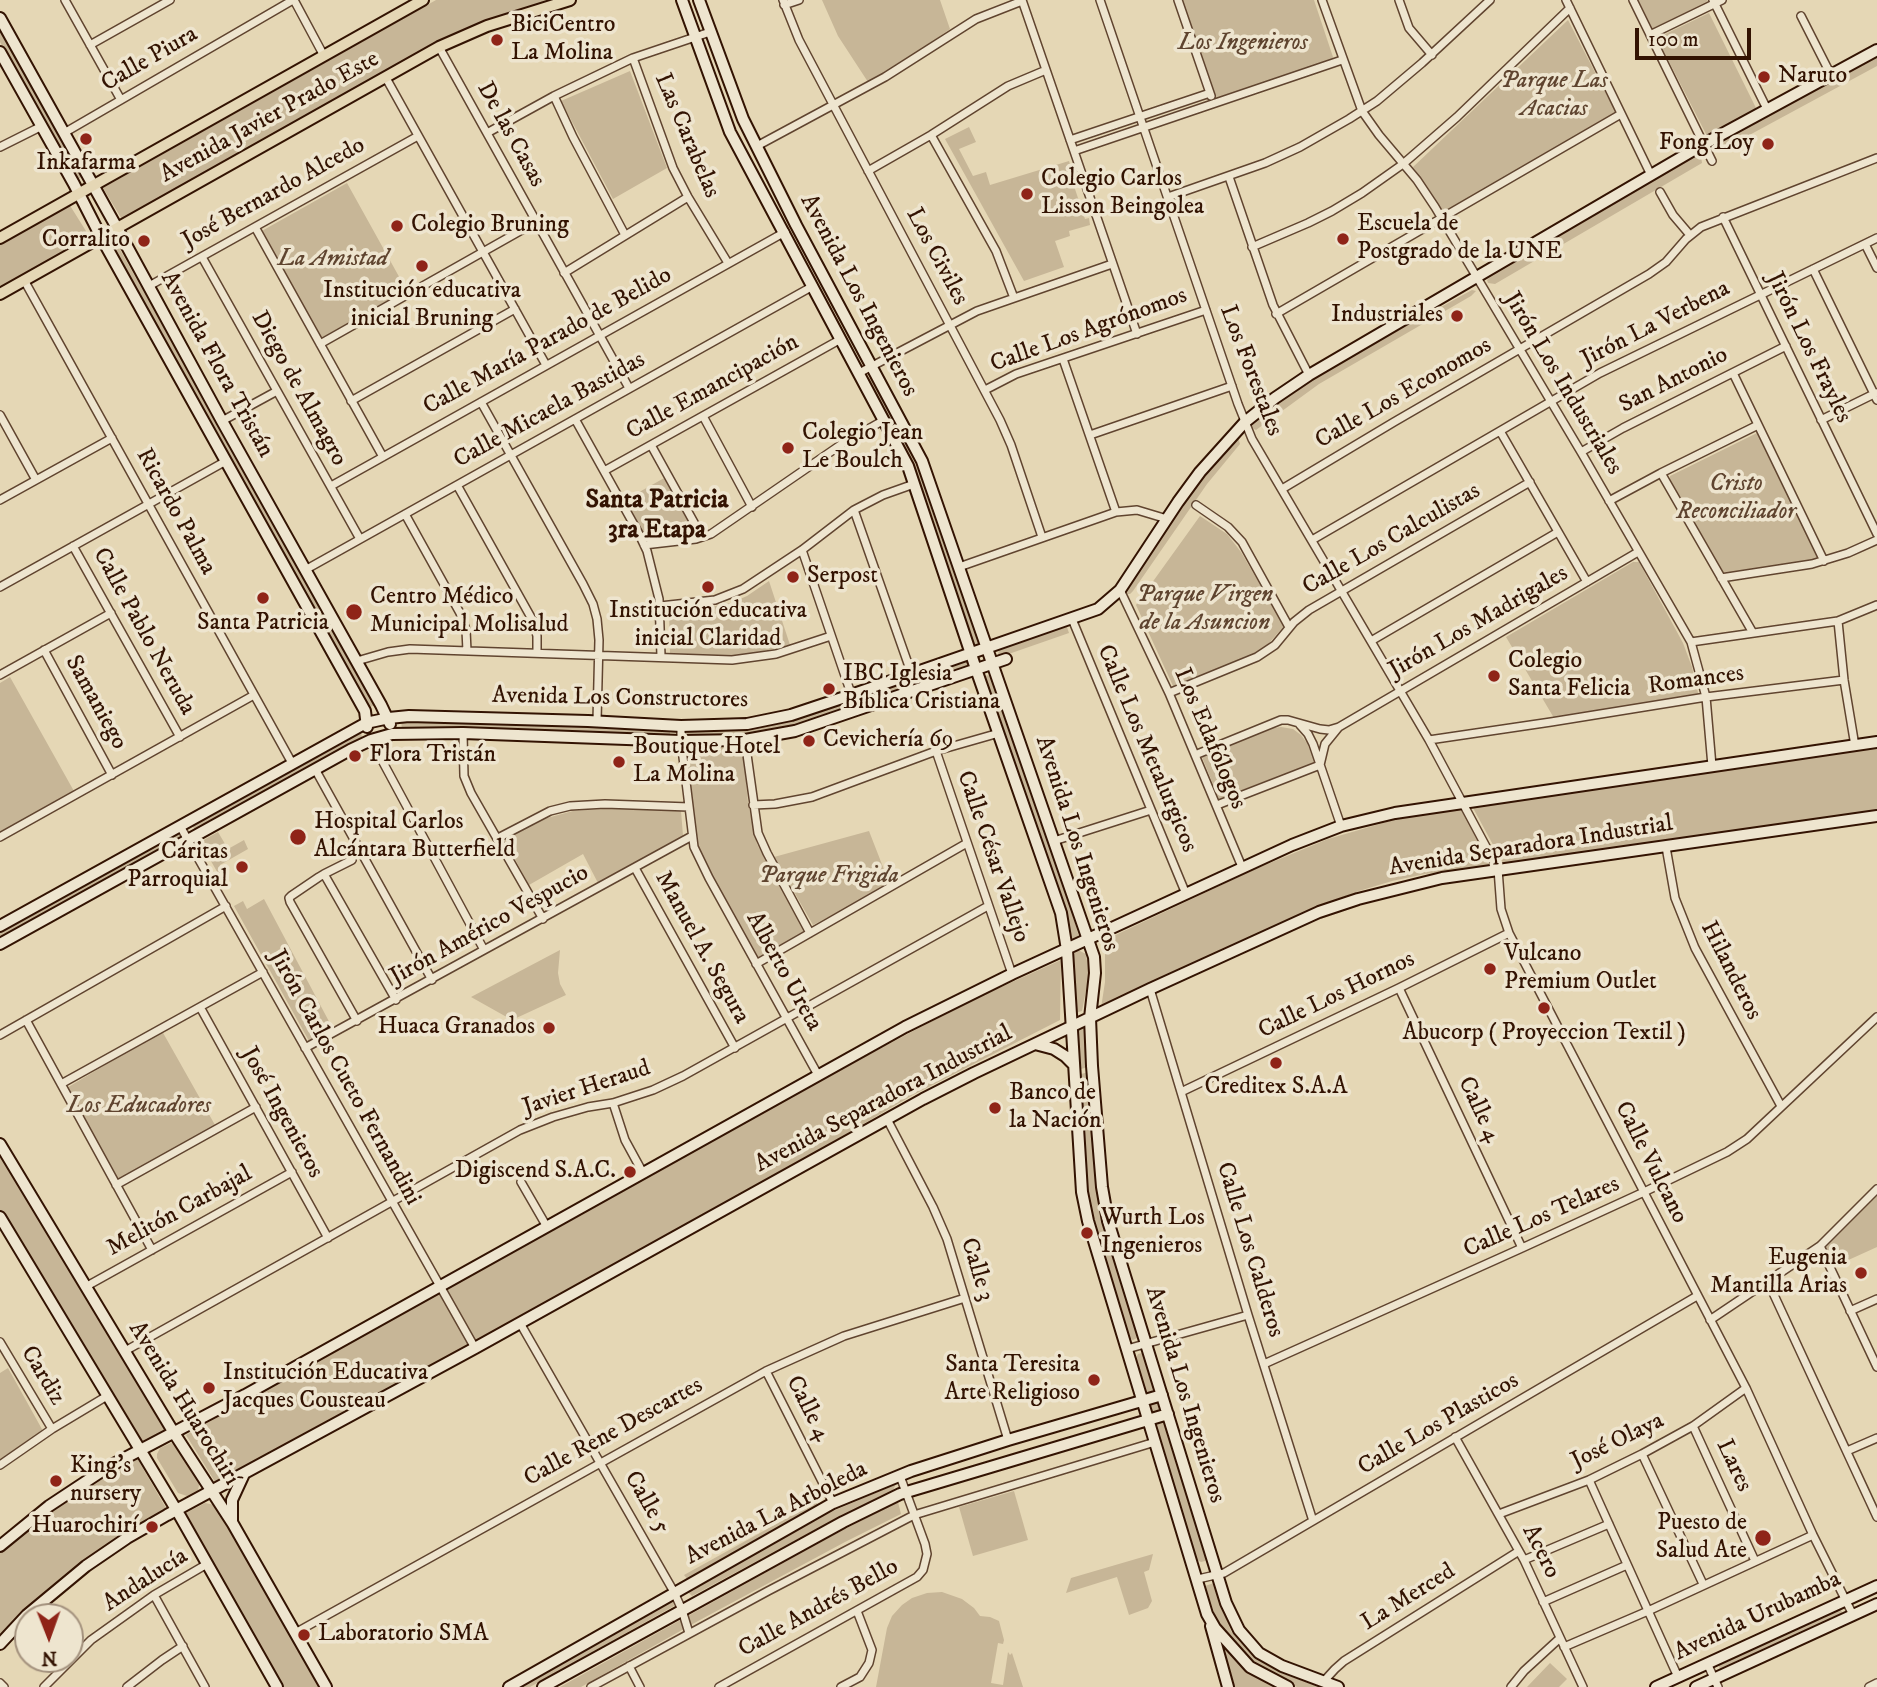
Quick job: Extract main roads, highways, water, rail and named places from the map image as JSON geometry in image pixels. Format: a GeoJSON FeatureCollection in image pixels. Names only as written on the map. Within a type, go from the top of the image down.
{"type":"FeatureCollection","features":[{"type":"Feature","properties":{"kind":"main road","name":"Avenida Javier Prado Este"},"geometry":{"type":"LineString","coordinates":[[0,238],[423,0]]}},
{"type":"Feature","properties":{"kind":"main road","name":"Avenida Javier Prado Este"},"geometry":{"type":"LineString","coordinates":[[0,294],[439,47],[487,26],[570,0]]}},
{"type":"Feature","properties":{"kind":"place","name":"BiciCentro La Molina"},"geometry":{"type":"Point","coordinates":[497,40]}},
{"type":"Feature","properties":{"kind":"place","name":"Naruto"},"geometry":{"type":"Point","coordinates":[1764,77]}},
{"type":"Feature","properties":{"kind":"place","name":"Inkafarma"},"geometry":{"type":"Point","coordinates":[86,139]}},
{"type":"Feature","properties":{"kind":"place","name":"Fong Loy"},"geometry":{"type":"Point","coordinates":[1768,144]}},
{"type":"Feature","properties":{"kind":"place","name":"Colegio Carlos Lisson Beingolea"},"geometry":{"type":"Point","coordinates":[1027,194]}},
{"type":"Feature","properties":{"kind":"place","name":"Colegio Bruning"},"geometry":{"type":"Point","coordinates":[397,226]}},
{"type":"Feature","properties":{"kind":"place","name":"Escuela de Postgrado de la UNE"},"geometry":{"type":"Point","coordinates":[1343,239]}},
{"type":"Feature","properties":{"kind":"place","name":"Corralito"},"geometry":{"type":"Point","coordinates":[144,241]}},
{"type":"Feature","properties":{"kind":"place","name":"Institución educativa inicial Bruning"},"geometry":{"type":"Point","coordinates":[422,266]}},
{"type":"Feature","properties":{"kind":"place","name":"Industriales"},"geometry":{"type":"Point","coordinates":[1457,316]}},
{"type":"Feature","properties":{"kind":"place","name":"Colegio Jean Le Boulch"},"geometry":{"type":"Point","coordinates":[788,448]}},
{"type":"Feature","properties":{"kind":"place","name":"Serpost"},"geometry":{"type":"Point","coordinates":[793,577]}},
{"type":"Feature","properties":{"kind":"place","name":"Institución educativa inicial Claridad"},"geometry":{"type":"Point","coordinates":[708,587]}},
{"type":"Feature","properties":{"kind":"place","name":"Santa Patricia"},"geometry":{"type":"Point","coordinates":[263,598]}},
{"type":"Feature","properties":{"kind":"place","name":"Centro Médico Municipal Molisalud"},"geometry":{"type":"Point","coordinates":[354,612]}},
{"type":"Feature","properties":{"kind":"place","name":"Colegio Santa Felicia"},"geometry":{"type":"Point","coordinates":[1494,676]}},
{"type":"Feature","properties":{"kind":"place","name":"IBC Iglesia Bíblica Cristiana"},"geometry":{"type":"Point","coordinates":[829,689]}},
{"type":"Feature","properties":{"kind":"place","name":"Cevichería 69"},"geometry":{"type":"Point","coordinates":[809,741]}},
{"type":"Feature","properties":{"kind":"place","name":"Flora Tristán"},"geometry":{"type":"Point","coordinates":[355,756]}},
{"type":"Feature","properties":{"kind":"place","name":"Boutique Hotel La Molina"},"geometry":{"type":"Point","coordinates":[619,762]}},
{"type":"Feature","properties":{"kind":"place","name":"Hospital Carlos Alcántara Butterfield"},"geometry":{"type":"Point","coordinates":[298,837]}},
{"type":"Feature","properties":{"kind":"place","name":"Cáritas Parroquial"},"geometry":{"type":"Point","coordinates":[242,867]}},
{"type":"Feature","properties":{"kind":"place","name":"Vulcano Premium Outlet"},"geometry":{"type":"Point","coordinates":[1490,969]}},
{"type":"Feature","properties":{"kind":"place","name":"Abucorp ( Proyeccion Textil )"},"geometry":{"type":"Point","coordinates":[1544,1008]}},
{"type":"Feature","properties":{"kind":"place","name":"Huaca Granados"},"geometry":{"type":"Point","coordinates":[549,1028]}},
{"type":"Feature","properties":{"kind":"place","name":"Creditex S.A.A"},"geometry":{"type":"Point","coordinates":[1276,1063]}},
{"type":"Feature","properties":{"kind":"place","name":"Banco de la Nación"},"geometry":{"type":"Point","coordinates":[995,1108]}},
{"type":"Feature","properties":{"kind":"place","name":"Digiscend S.A.C."},"geometry":{"type":"Point","coordinates":[630,1172]}},
{"type":"Feature","properties":{"kind":"place","name":"Wurth Los Ingenieros"},"geometry":{"type":"Point","coordinates":[1087,1233]}},
{"type":"Feature","properties":{"kind":"place","name":"Eugenia Mantilla Arias"},"geometry":{"type":"Point","coordinates":[1861,1273]}},
{"type":"Feature","properties":{"kind":"place","name":"Santa Teresita Arte Religioso"},"geometry":{"type":"Point","coordinates":[1094,1380]}},
{"type":"Feature","properties":{"kind":"place","name":"Institución Educativa Jacques Cousteau"},"geometry":{"type":"Point","coordinates":[209,1388]}},
{"type":"Feature","properties":{"kind":"place","name":"King's nursery"},"geometry":{"type":"Point","coordinates":[56,1481]}},
{"type":"Feature","properties":{"kind":"place","name":"Huarochirí"},"geometry":{"type":"Point","coordinates":[152,1527]}},
{"type":"Feature","properties":{"kind":"place","name":"Puesto de Salud Ate"},"geometry":{"type":"Point","coordinates":[1763,1538]}},
{"type":"Feature","properties":{"kind":"place","name":"Laboratorio SMA"},"geometry":{"type":"Point","coordinates":[304,1635]}},
{"type":"Feature","properties":{"kind":"district","name":"Santa Patricia 3ra Etapa"},"geometry":{"type":"Point","coordinates":[657,517]}},
{"type":"Feature","properties":{"kind":"park label","name":"Los Ingenieros"},"geometry":{"type":"Point","coordinates":[1243,44]}},
{"type":"Feature","properties":{"kind":"park label","name":"Parque Las Acacias"},"geometry":{"type":"Point","coordinates":[1554,96]}},
{"type":"Feature","properties":{"kind":"park label","name":"La Amistad"},"geometry":{"type":"Point","coordinates":[333,260]}},
{"type":"Feature","properties":{"kind":"park label","name":"Cristo Reconciliador"},"geometry":{"type":"Point","coordinates":[1736,499]}},
{"type":"Feature","properties":{"kind":"park label","name":"Parque Virgen de la Asuncion"},"geometry":{"type":"Point","coordinates":[1205,610]}},
{"type":"Feature","properties":{"kind":"park label","name":"Parque Frigida"},"geometry":{"type":"Point","coordinates":[829,877]}},
{"type":"Feature","properties":{"kind":"park label","name":"Los Educadores"},"geometry":{"type":"Point","coordinates":[139,1107]}}]}
